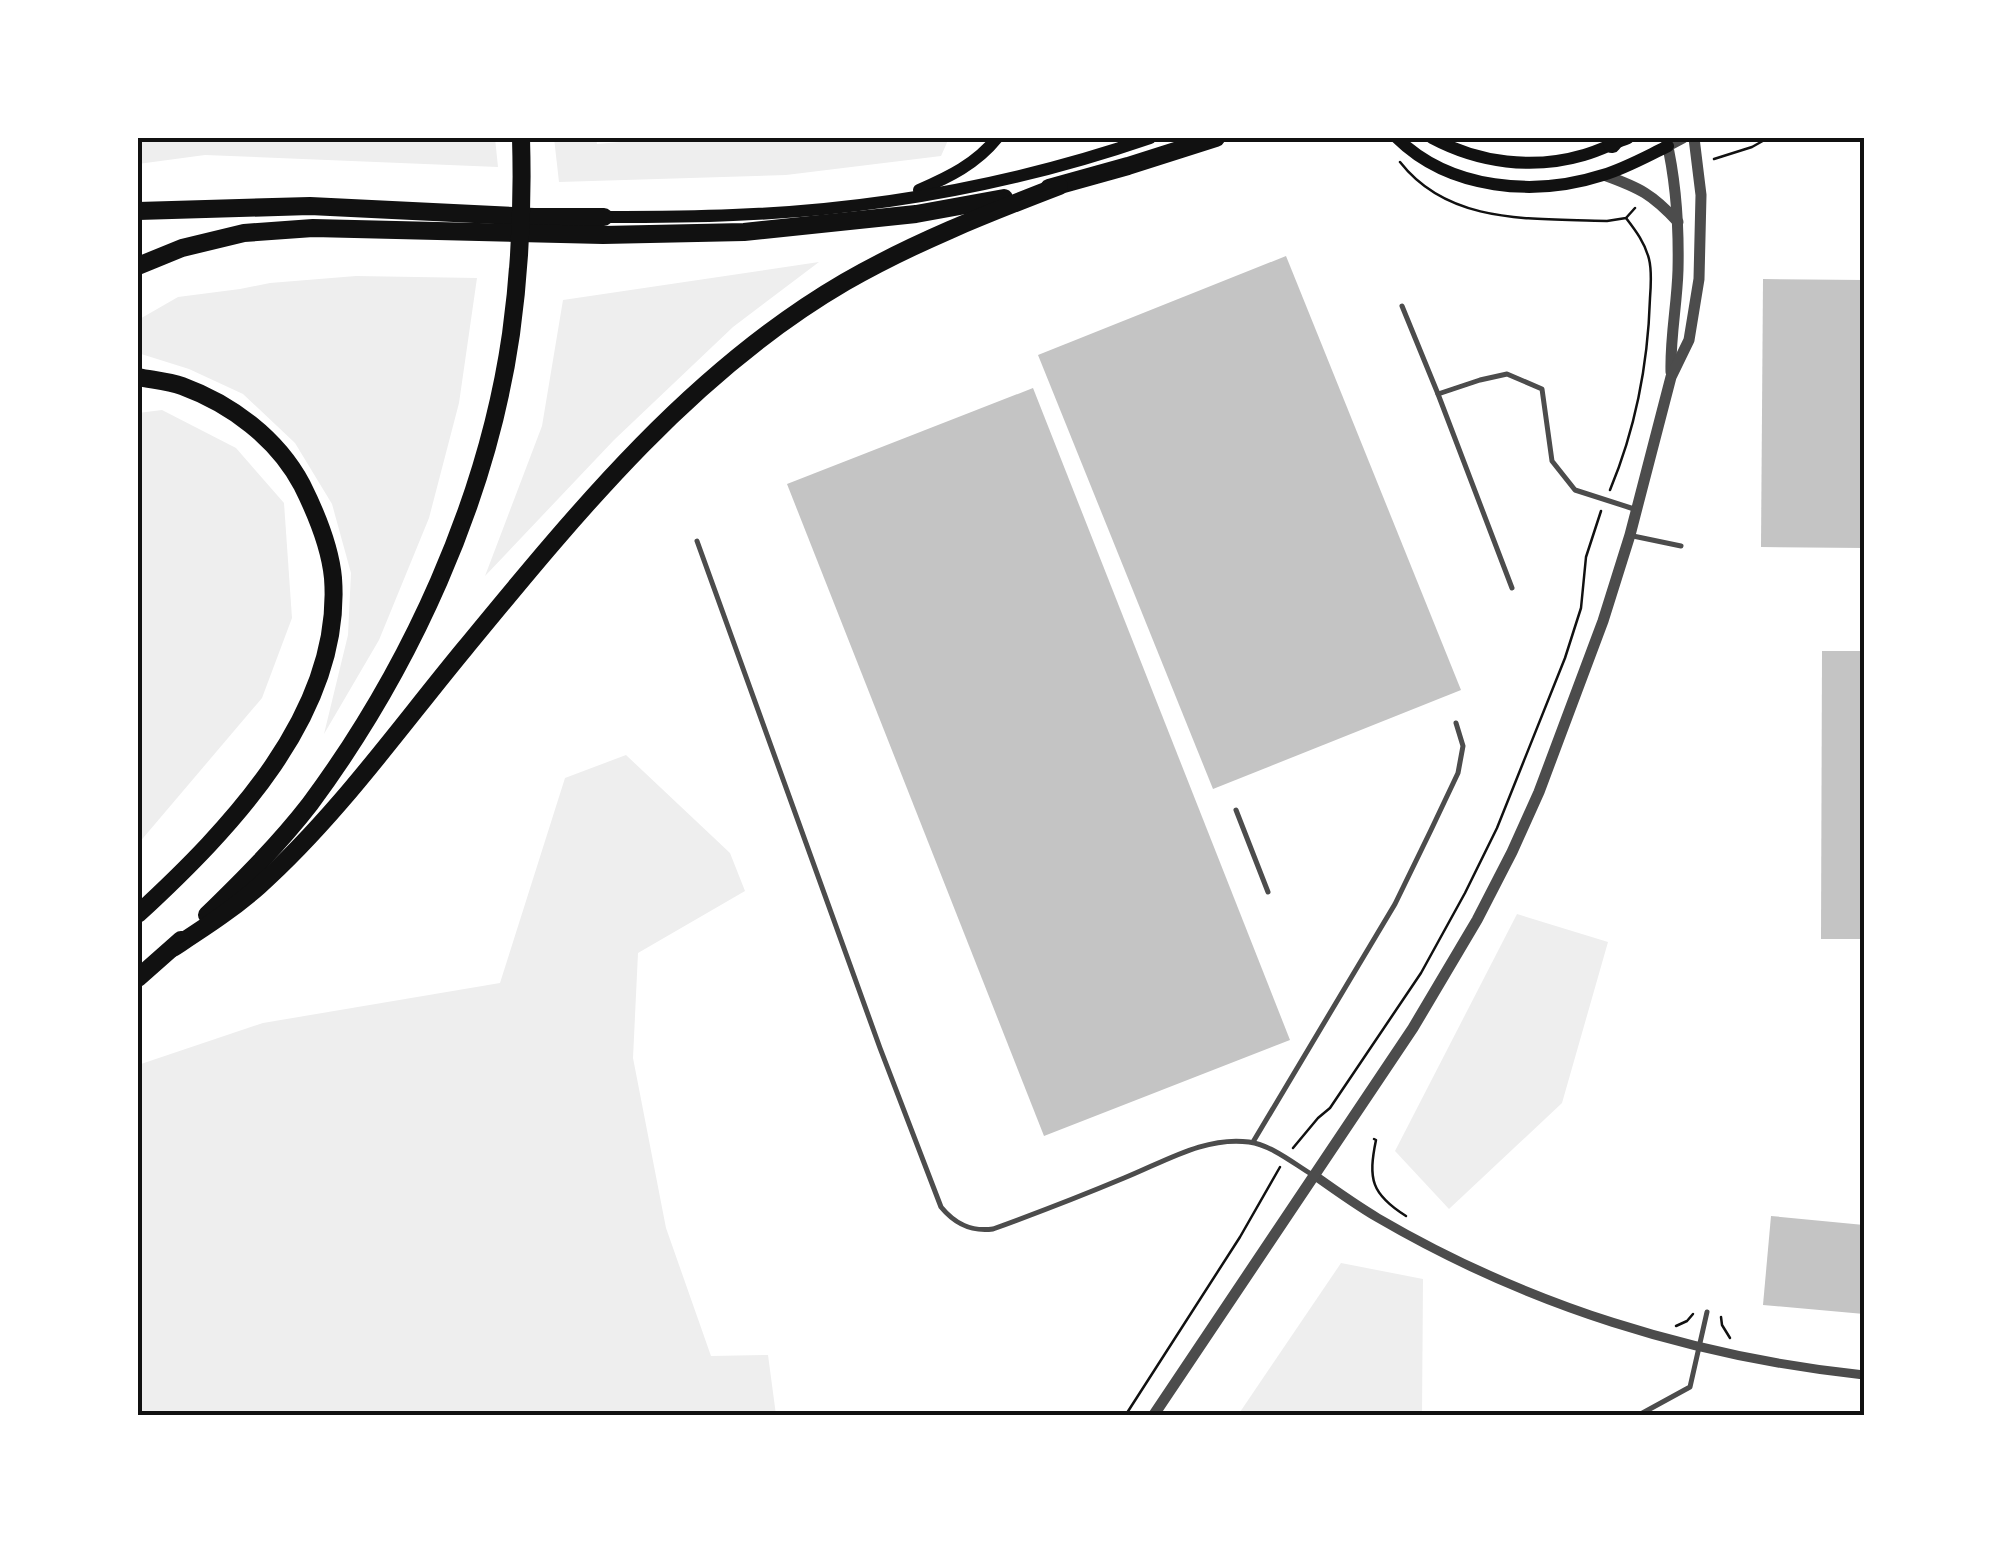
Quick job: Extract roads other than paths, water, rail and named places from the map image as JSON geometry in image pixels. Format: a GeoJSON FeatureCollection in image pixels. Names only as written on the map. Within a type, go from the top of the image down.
{"type":"FeatureCollection","features":[{"type":"Feature","properties":{"kind":"highway"},"geometry":{"type":"LineString","coordinates":[[138,978],[262,859],[308,806],[376,705],[451,552],[485,448],[510,336],[520,249],[521,138]]}},
{"type":"Feature","properties":{"kind":"highway"},"geometry":{"type":"LineString","coordinates":[[173,948],[219,918],[288,858],[336,807],[635,451],[699,391],[791,317],[890,258],[996,210],[1059,186],[1216,138]]}},
{"type":"Feature","properties":{"kind":"highway"},"geometry":{"type":"LineString","coordinates":[[138,266],[182,248],[244,233],[314,228],[603,235],[744,232],[916,214],[1059,186]]}},
{"type":"Feature","properties":{"kind":"highway"},"geometry":{"type":"LineString","coordinates":[[138,211],[310,206],[604,217]]}},
{"type":"Feature","properties":{"kind":"highway"},"geometry":{"type":"LineString","coordinates":[[138,377],[194,391],[260,430],[292,467],[313,506],[333,578],[331,632],[319,675],[297,727],[267,775],[229,822],[138,914]]}},
{"type":"Feature","properties":{"kind":"main road"},"geometry":{"type":"LineString","coordinates":[[898,199],[958,172],[997,138]]}},
{"type":"Feature","properties":{"kind":"main road"},"geometry":{"type":"LineString","coordinates":[[604,217],[734,216],[836,208],[982,184],[1150,138]]}},
{"type":"Feature","properties":{"kind":"main road"},"geometry":{"type":"LineString","coordinates":[[1397,138],[1445,170],[1520,187],[1552,186],[1604,175],[1667,142]]}},
{"type":"Feature","properties":{"kind":"main road"},"geometry":{"type":"LineString","coordinates":[[1432,138],[1479,156],[1527,163],[1586,155],[1619,140]]}},
{"type":"Feature","properties":{"kind":"street"},"geometry":{"type":"LineString","coordinates":[[1671,376],[1678,222],[1667,142],[1683,138]]}},
{"type":"Feature","properties":{"kind":"street"},"geometry":{"type":"LineString","coordinates":[[1153,1416],[1414,1028],[1512,852],[1563,733],[1630,535],[1671,376],[1690,340],[1699,279],[1701,195],[1694,138]]}},
{"type":"Feature","properties":{"kind":"street"},"geometry":{"type":"LineString","coordinates":[[1604,175],[1644,190],[1678,222]]}},
{"type":"Feature","properties":{"kind":"street"},"geometry":{"type":"LineString","coordinates":[[1314,1176],[1376,1217],[1462,1263],[1548,1300],[1699,1348],[1804,1369],[1864,1376]]}},
{"type":"Feature","properties":{"kind":"lane"},"geometry":{"type":"LineString","coordinates":[[1402,306],[1512,588]]}},
{"type":"Feature","properties":{"kind":"lane"},"geometry":{"type":"LineString","coordinates":[[1438,394],[1507,374],[1542,389],[1552,461],[1575,490],[1637,510]]}},
{"type":"Feature","properties":{"kind":"lane"},"geometry":{"type":"LineString","coordinates":[[1630,535],[1681,546]]}},
{"type":"Feature","properties":{"kind":"lane"},"geometry":{"type":"LineString","coordinates":[[697,542],[880,1048],[941,1207],[950,1218],[981,1231],[993,1229],[1218,1141],[1253,1142],[1314,1176]]}},
{"type":"Feature","properties":{"kind":"lane"},"geometry":{"type":"LineString","coordinates":[[1253,1142],[1394,904],[1431,830],[1458,773],[1463,746],[1456,723]]}},
{"type":"Feature","properties":{"kind":"lane"},"geometry":{"type":"LineString","coordinates":[[1236,810],[1268,892]]}},
{"type":"Feature","properties":{"kind":"lane"},"geometry":{"type":"LineString","coordinates":[[1636,1416],[1690,1387],[1708,1312]]}}]}
